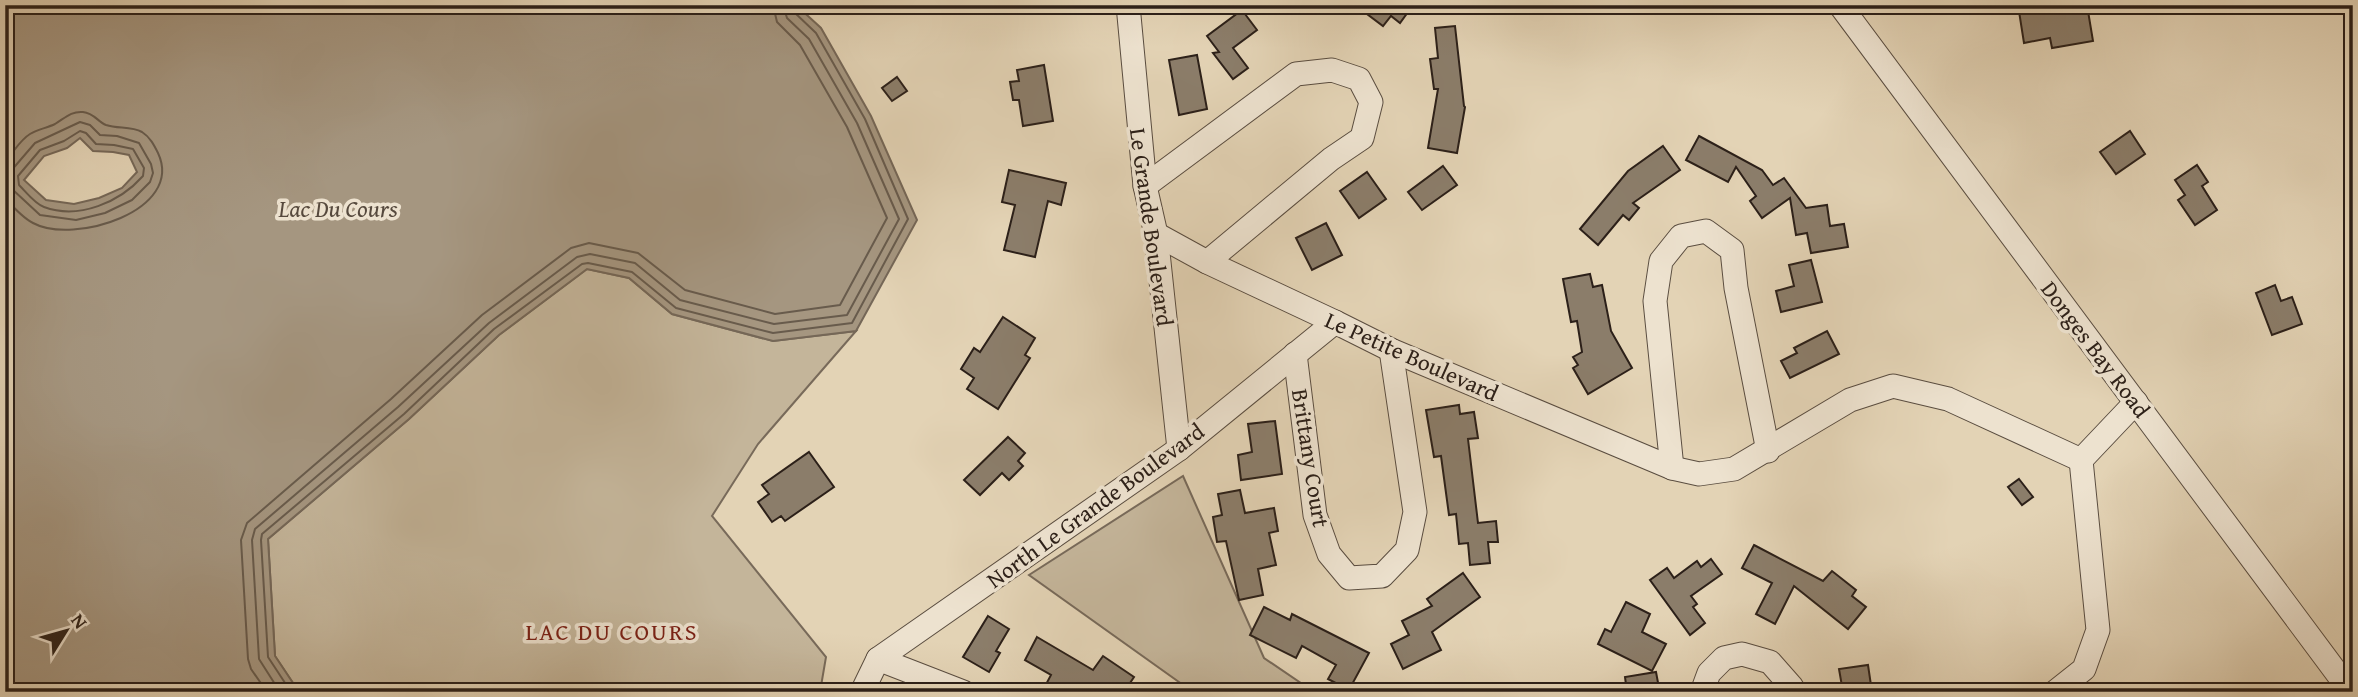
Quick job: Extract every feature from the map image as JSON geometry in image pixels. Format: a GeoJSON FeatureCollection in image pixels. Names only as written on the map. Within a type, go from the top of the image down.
{"type":"FeatureCollection","features":[{"type":"Feature","properties":{"kind":"street","name":"Le Grande Boulevard"},"geometry":{"type":"LineString","coordinates":[[1128,5],[1145,186],[1156,234],[1179,449]]}},
{"type":"Feature","properties":{"kind":"street","name":"Donges Bay Road"},"geometry":{"type":"LineString","coordinates":[[1840,5],[2351,692]]}},
{"type":"Feature","properties":{"kind":"street"},"geometry":{"type":"LineString","coordinates":[[1145,186],[1296,74],[1332,70],[1359,79],[1371,102],[1362,138],[1331,159],[1206,262]]}},
{"type":"Feature","properties":{"kind":"street"},"geometry":{"type":"LineString","coordinates":[[1672,468],[1656,301],[1661,261],[1681,236],[1706,231],[1732,250],[1736,288],[1768,451]]}},
{"type":"Feature","properties":{"kind":"street","name":"Le Petite Boulevard"},"geometry":{"type":"LineString","coordinates":[[1156,234],[1206,262],[1391,350],[1672,468],[1699,474],[1734,469],[1850,400],[1893,386],[1948,399],[2081,460]]}},
{"type":"Feature","properties":{"kind":"street","name":"North Le Grande Boulevard"},"geometry":{"type":"LineString","coordinates":[[862,692],[878,659],[1179,449],[1335,322]]}},
{"type":"Feature","properties":{"kind":"street","name":"Brittany Court"},"geometry":{"type":"LineString","coordinates":[[1296,354],[1315,514],[1329,554],[1349,578],[1382,576],[1407,550],[1415,512],[1391,350]]}},
{"type":"Feature","properties":{"kind":"street"},"geometry":{"type":"LineString","coordinates":[[2054,692],[2084,669],[2098,630],[2081,460],[2136,402]]}},
{"type":"Feature","properties":{"kind":"street"},"geometry":{"type":"LineString","coordinates":[[1702,692],[1709,673],[1724,658],[1742,654],[1770,662],[1792,687],[1792,692]]}},
{"type":"Feature","properties":{"kind":"street"},"geometry":{"type":"LineString","coordinates":[[878,659],[963,692]]}},
{"type":"Feature","properties":{"kind":"shaded area"},"geometry":{"type":"Polygon","coordinates":[[[587,269],[629,278],[672,314],[773,341],[856,331],[758,444],[712,516],[826,657],[820,692],[299,692],[275,656],[268,539],[409,419],[499,335],[587,269]]]}},
{"type":"Feature","properties":{"kind":"shaded area"},"geometry":{"type":"Polygon","coordinates":[[[1183,476],[1264,658],[1314,692],[1193,692],[1029,575],[1183,476]]]}},
{"type":"Feature","properties":{"kind":"water","name":"Lac Du Cours"},"geometry":{"type":"Polygon","coordinates":[[[5,5],[796,5],[821,28],[871,116],[917,220],[856,331],[773,341],[672,314],[629,278],[587,269],[499,335],[409,419],[268,539],[275,656],[299,692],[5,692],[5,5]],[[80,138],[67,148],[44,156],[24,180],[46,200],[74,204],[99,198],[122,188],[137,172],[129,155],[93,151],[80,138]]]}},
{"type":"Feature","properties":{"kind":"building"},"geometry":{"type":"Polygon","coordinates":[[[1355,5],[1413,5],[1400,23],[1391,16],[1383,26],[1355,5]]]}},
{"type":"Feature","properties":{"kind":"building"},"geometry":{"type":"Polygon","coordinates":[[[2018,5],[2087,5],[2093,41],[2052,48],[2050,38],[2024,43],[2018,5]]]}},
{"type":"Feature","properties":{"kind":"building"},"geometry":{"type":"Polygon","coordinates":[[[1242,10],[1257,30],[1233,48],[1248,68],[1233,79],[1213,53],[1219,52],[1207,36],[1242,10]]]}},
{"type":"Feature","properties":{"kind":"building"},"geometry":{"type":"Polygon","coordinates":[[[1455,26],[1465,107],[1457,153],[1428,148],[1438,89],[1434,89],[1430,59],[1438,58],[1435,28],[1455,26]]]}},
{"type":"Feature","properties":{"kind":"building"},"geometry":{"type":"Polygon","coordinates":[[[1197,55],[1207,109],[1179,115],[1169,60],[1197,55]]]}},
{"type":"Feature","properties":{"kind":"building"},"geometry":{"type":"Polygon","coordinates":[[[1044,65],[1053,121],[1023,126],[1019,100],[1013,100],[1010,82],[1019,81],[1017,70],[1044,65]]]}},
{"type":"Feature","properties":{"kind":"building"},"geometry":{"type":"Polygon","coordinates":[[[897,77],[907,91],[892,101],[882,88],[897,77]]]}},
{"type":"Feature","properties":{"kind":"building"},"geometry":{"type":"Polygon","coordinates":[[[2130,131],[2145,154],[2116,174],[2100,152],[2130,131]]]}},
{"type":"Feature","properties":{"kind":"building"},"geometry":{"type":"Polygon","coordinates":[[[1699,136],[1762,170],[1773,185],[1784,178],[1806,208],[1827,205],[1830,226],[1844,224],[1848,247],[1811,253],[1807,233],[1796,235],[1790,198],[1762,218],[1750,201],[1756,196],[1736,167],[1728,182],[1686,160],[1699,136]]]}},
{"type":"Feature","properties":{"kind":"building"},"geometry":{"type":"Polygon","coordinates":[[[1663,146],[1680,170],[1633,203],[1639,208],[1629,220],[1623,215],[1598,245],[1580,229],[1628,171],[1663,146]]]}},
{"type":"Feature","properties":{"kind":"building"},"geometry":{"type":"Polygon","coordinates":[[[2197,165],[2208,182],[2202,186],[2217,210],[2195,225],[2178,200],[2185,195],[2175,180],[2197,165]]]}},
{"type":"Feature","properties":{"kind":"building"},"geometry":{"type":"Polygon","coordinates":[[[1443,166],[1457,185],[1422,210],[1408,192],[1443,166]]]}},
{"type":"Feature","properties":{"kind":"building"},"geometry":{"type":"Polygon","coordinates":[[[1009,170],[1066,183],[1061,205],[1048,201],[1035,257],[1004,250],[1015,205],[1002,202],[1009,170]]]}},
{"type":"Feature","properties":{"kind":"building"},"geometry":{"type":"Polygon","coordinates":[[[1367,172],[1386,199],[1359,218],[1340,191],[1367,172]]]}},
{"type":"Feature","properties":{"kind":"building"},"geometry":{"type":"Polygon","coordinates":[[[1326,223],[1342,255],[1312,270],[1296,238],[1326,223]]]}},
{"type":"Feature","properties":{"kind":"building"},"geometry":{"type":"Polygon","coordinates":[[[1811,260],[1822,302],[1781,312],[1776,291],[1794,286],[1789,265],[1811,260]]]}},
{"type":"Feature","properties":{"kind":"building"},"geometry":{"type":"Polygon","coordinates":[[[1590,274],[1593,287],[1602,285],[1611,331],[1632,368],[1588,394],[1573,368],[1578,365],[1573,357],[1582,352],[1577,321],[1571,322],[1563,279],[1590,274]]]}},
{"type":"Feature","properties":{"kind":"building"},"geometry":{"type":"Polygon","coordinates":[[[2275,285],[2281,301],[2292,297],[2302,324],[2272,335],[2256,293],[2275,285]]]}},
{"type":"Feature","properties":{"kind":"building"},"geometry":{"type":"Polygon","coordinates":[[[1003,317],[1035,338],[1025,355],[1030,358],[998,409],[967,389],[974,378],[961,369],[974,348],[980,352],[1003,317]]]}},
{"type":"Feature","properties":{"kind":"building"},"geometry":{"type":"Polygon","coordinates":[[[1827,331],[1839,354],[1790,378],[1781,361],[1797,353],[1794,348],[1827,331]]]}},
{"type":"Feature","properties":{"kind":"building"},"geometry":{"type":"Polygon","coordinates":[[[1459,405],[1460,414],[1474,412],[1478,438],[1468,439],[1478,523],[1496,521],[1498,542],[1488,542],[1490,563],[1470,565],[1468,543],[1459,544],[1456,514],[1449,515],[1441,456],[1434,457],[1426,410],[1459,405]]]}},
{"type":"Feature","properties":{"kind":"building"},"geometry":{"type":"Polygon","coordinates":[[[1275,421],[1282,474],[1241,480],[1238,455],[1252,452],[1248,424],[1275,421]]]}},
{"type":"Feature","properties":{"kind":"building"},"geometry":{"type":"Polygon","coordinates":[[[1008,437],[1025,453],[1018,461],[1023,466],[1009,480],[1002,473],[980,495],[964,480],[1008,437]]]}},
{"type":"Feature","properties":{"kind":"building"},"geometry":{"type":"Polygon","coordinates":[[[809,452],[834,487],[785,521],[781,516],[772,522],[758,502],[769,494],[762,485],[809,452]]]}},
{"type":"Feature","properties":{"kind":"building"},"geometry":{"type":"Polygon","coordinates":[[[2019,479],[2033,497],[2022,505],[2008,487],[2019,479]]]}},
{"type":"Feature","properties":{"kind":"building"},"geometry":{"type":"Polygon","coordinates":[[[1240,490],[1245,513],[1274,508],[1278,531],[1269,533],[1276,565],[1258,569],[1263,595],[1239,600],[1226,541],[1217,542],[1213,517],[1222,515],[1218,494],[1240,490]]]}},
{"type":"Feature","properties":{"kind":"building"},"geometry":{"type":"Polygon","coordinates":[[[1754,545],[1823,581],[1832,571],[1856,590],[1852,596],[1866,607],[1848,629],[1794,586],[1775,624],[1756,614],[1772,583],[1742,568],[1754,545]]]}},
{"type":"Feature","properties":{"kind":"building"},"geometry":{"type":"Polygon","coordinates":[[[1711,559],[1722,574],[1691,596],[1697,604],[1693,607],[1705,623],[1690,635],[1650,580],[1667,568],[1674,578],[1697,561],[1701,567],[1711,559]]]}},
{"type":"Feature","properties":{"kind":"building"},"geometry":{"type":"Polygon","coordinates":[[[1463,573],[1480,597],[1432,632],[1441,650],[1403,669],[1391,644],[1409,635],[1402,621],[1432,606],[1427,599],[1463,573]]]}},
{"type":"Feature","properties":{"kind":"building"},"geometry":{"type":"Polygon","coordinates":[[[1626,602],[1650,614],[1642,632],[1666,644],[1652,671],[1598,644],[1605,629],[1611,632],[1626,602]]]}},
{"type":"Feature","properties":{"kind":"building"},"geometry":{"type":"Polygon","coordinates":[[[1264,607],[1290,620],[1292,614],[1369,653],[1349,690],[1328,679],[1336,665],[1302,646],[1296,658],[1250,635],[1264,607]]]}},
{"type":"Feature","properties":{"kind":"building"},"geometry":{"type":"Polygon","coordinates":[[[988,616],[1009,629],[996,651],[1000,653],[989,672],[963,657],[988,616]]]}},
{"type":"Feature","properties":{"kind":"building"},"geometry":{"type":"Polygon","coordinates":[[[1037,637],[1093,670],[1103,656],[1134,677],[1124,692],[1042,692],[1051,675],[1025,660],[1037,637]]]}},
{"type":"Feature","properties":{"kind":"building"},"geometry":{"type":"Polygon","coordinates":[[[1868,665],[1872,692],[1843,692],[1839,669],[1868,665]]]}},
{"type":"Feature","properties":{"kind":"building"},"geometry":{"type":"Polygon","coordinates":[[[1656,672],[1659,688],[1652,689],[1653,692],[1627,692],[1625,677],[1656,672]]]}},
{"type":"Feature","properties":{"kind":"district","name":"LAC DU COURS"},"geometry":{"type":"Point","coordinates":[612,631]}}]}
